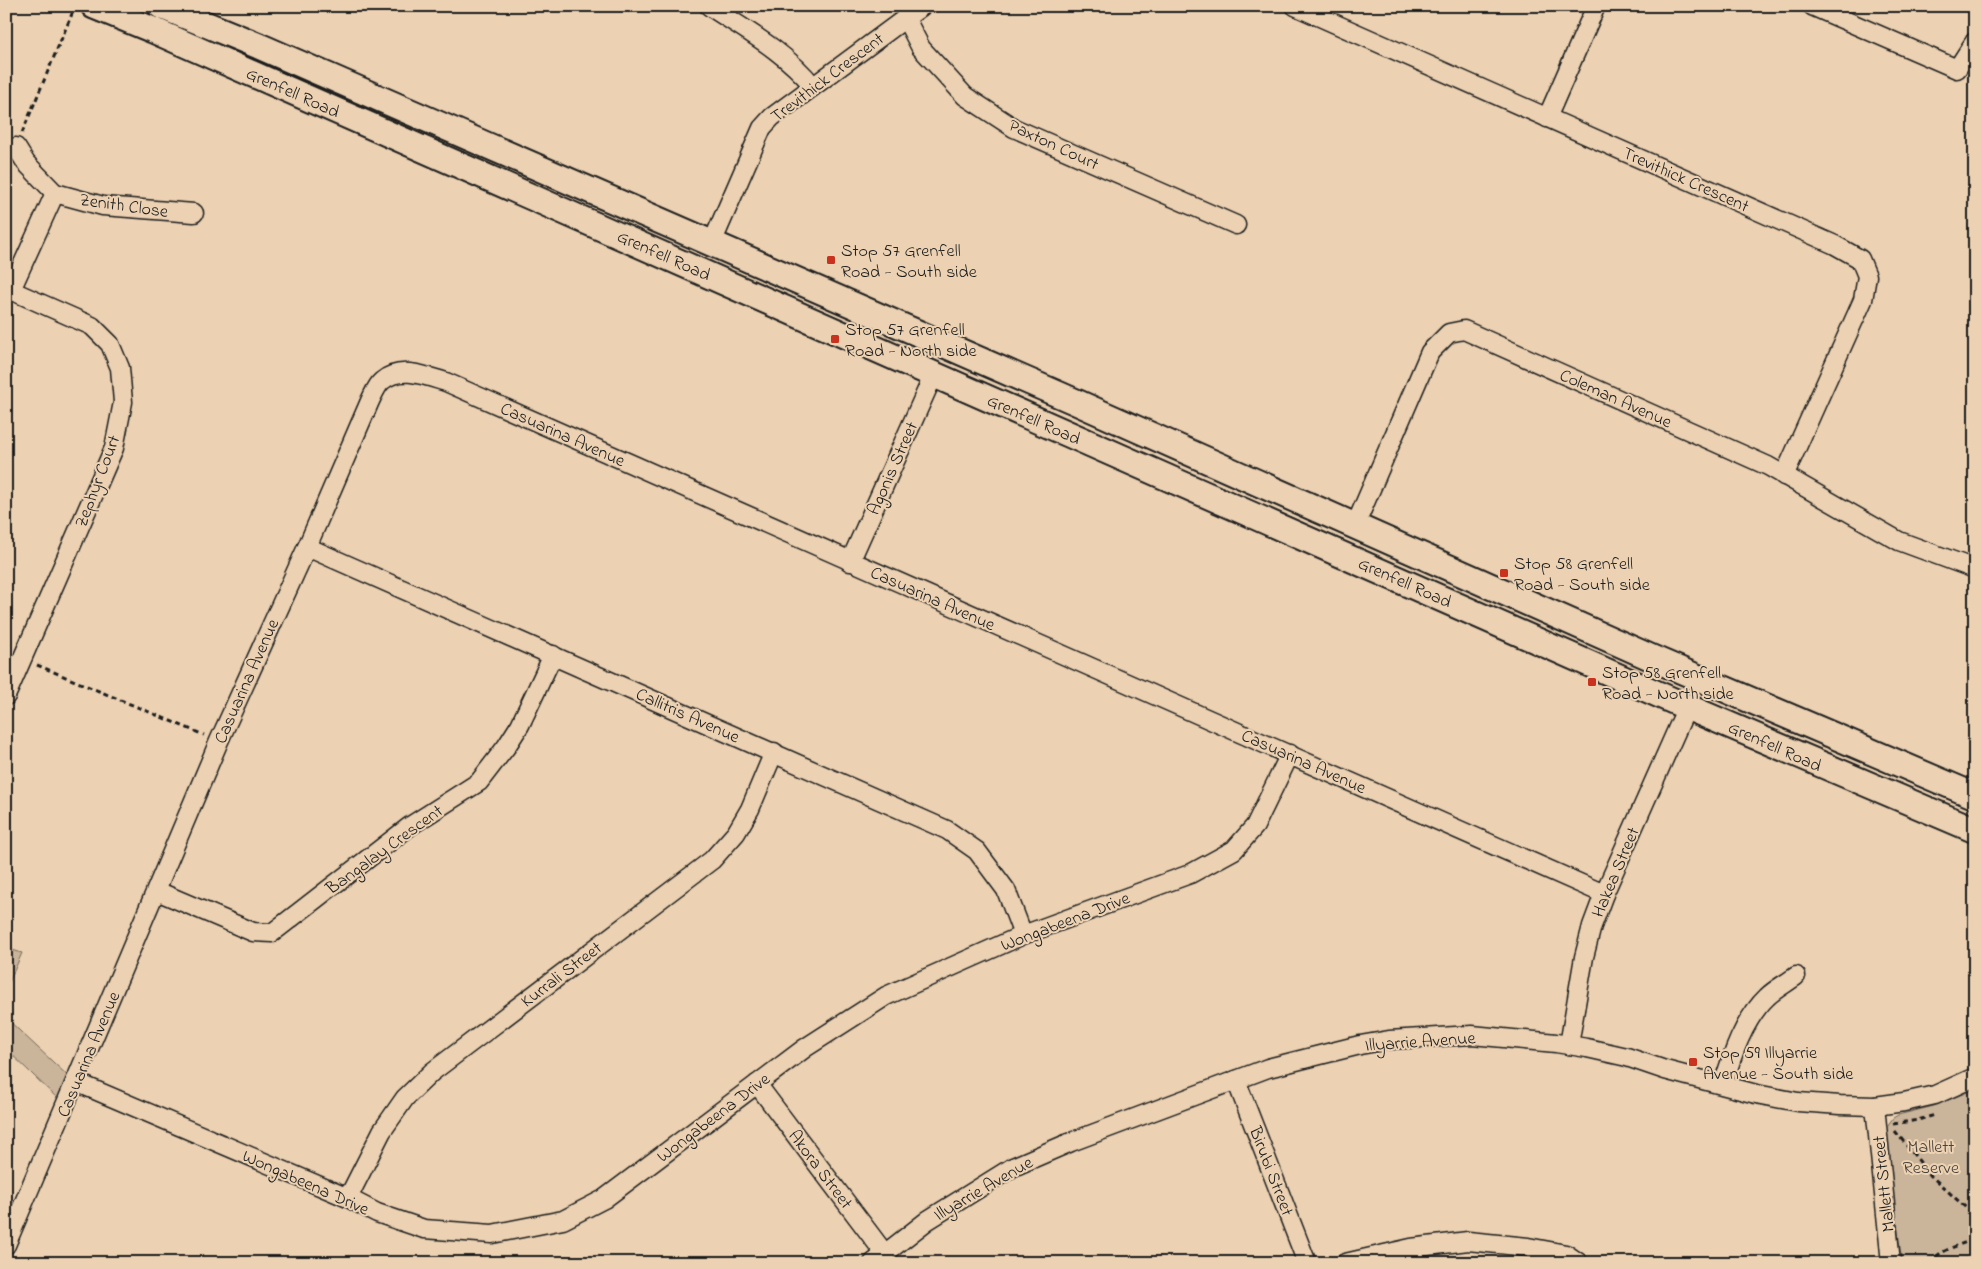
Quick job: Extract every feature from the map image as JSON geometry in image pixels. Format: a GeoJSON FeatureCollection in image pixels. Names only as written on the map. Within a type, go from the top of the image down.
{"type":"FeatureCollection","features":[{"type":"Feature","properties":{"kind":"main road","name":"Grenfell Road"},"geometry":{"type":"LineString","coordinates":[[94,6],[154,30],[1687,707],[1975,830]]}},
{"type":"Feature","properties":{"kind":"main road","name":"Grenfell Road"},"geometry":{"type":"LineString","coordinates":[[161,6],[259,46],[712,243],[1652,658],[1975,796]]}},
{"type":"Feature","properties":{"kind":"main road"},"geometry":{"type":"LineString","coordinates":[[700,271],[712,243]]}},
{"type":"Feature","properties":{"kind":"main road"},"geometry":{"type":"LineString","coordinates":[[934,374],[947,346]]}},
{"type":"Feature","properties":{"kind":"main road"},"geometry":{"type":"LineString","coordinates":[[1342,554],[1355,526]]}},
{"type":"Feature","properties":{"kind":"street"},"geometry":{"type":"LineString","coordinates":[[709,6],[742,27],[801,72],[813,86]]}},
{"type":"Feature","properties":{"kind":"street","name":"Trevithick Crescent"},"geometry":{"type":"LineString","coordinates":[[712,243],[762,128],[772,117],[922,6]]}},
{"type":"Feature","properties":{"kind":"street","name":"Trevithick Crescent"},"geometry":{"type":"LineString","coordinates":[[1295,6],[1835,245],[1860,259],[1867,276],[1863,300],[1784,476]]}},
{"type":"Feature","properties":{"kind":"street"},"geometry":{"type":"LineString","coordinates":[[1547,118],[1596,6]]}},
{"type":"Feature","properties":{"kind":"street"},"geometry":{"type":"LineString","coordinates":[[1812,6],[1957,69],[1975,41]]}},
{"type":"Feature","properties":{"kind":"street","name":"Paxton Court"},"geometry":{"type":"LineString","coordinates":[[906,19],[921,48],[965,96],[1014,128],[1236,225]]}},
{"type":"Feature","properties":{"kind":"street","name":"Zenith Close"},"geometry":{"type":"LineString","coordinates":[[16,147],[26,163],[56,193],[103,206],[194,213]]}},
{"type":"Feature","properties":{"kind":"street","name":"Zenith Close"},"geometry":{"type":"LineString","coordinates":[[9,289],[56,193]]}},
{"type":"Feature","properties":{"kind":"street","name":"Zephyr Court"},"geometry":{"type":"LineString","coordinates":[[6,696],[114,448],[123,402],[120,368],[110,344],[92,326],[9,289]]}},
{"type":"Feature","properties":{"kind":"street","name":"Coleman Avenue"},"geometry":{"type":"LineString","coordinates":[[1355,526],[1430,352],[1449,334],[1464,330],[1768,466],[1899,541],[1975,569]]}},
{"type":"Feature","properties":{"kind":"street","name":"Casuarina Avenue"},"geometry":{"type":"LineString","coordinates":[[6,1245],[219,741],[307,547],[370,401],[382,381],[400,372],[421,375],[446,382],[1604,894]]}},
{"type":"Feature","properties":{"kind":"street","name":"Agonis Street"},"geometry":{"type":"LineString","coordinates":[[850,562],[934,374]]}},
{"type":"Feature","properties":{"kind":"street","name":"Callitris Avenue"},"geometry":{"type":"LineString","coordinates":[[307,547],[947,830],[977,851],[1006,890],[1023,935]]}},
{"type":"Feature","properties":{"kind":"street","name":"Bangalay Crescent"},"geometry":{"type":"LineString","coordinates":[[157,891],[253,932],[272,933],[410,826],[479,782],[520,725],[553,655]]}},
{"type":"Feature","properties":{"kind":"street","name":"Hakea Street"},"geometry":{"type":"LineString","coordinates":[[1569,1045],[1584,958],[1592,926],[1604,894],[1687,707]]}},
{"type":"Feature","properties":{"kind":"street","name":"Kurrali Street"},"geometry":{"type":"LineString","coordinates":[[348,1198],[382,1131],[405,1098],[432,1072],[712,860],[736,833],[750,809],[774,752]]}},
{"type":"Feature","properties":{"kind":"street","name":"Wongabeena Drive"},"geometry":{"type":"LineString","coordinates":[[76,1082],[348,1198],[377,1213],[424,1229],[492,1234],[562,1220],[604,1199],[805,1048],[886,996],[1023,935],[1190,874],[1234,850],[1255,826],[1290,754]]}},
{"type":"Feature","properties":{"kind":"street"},"geometry":{"type":"LineString","coordinates":[[1724,1084],[1731,1059],[1749,1020],[1767,997],[1796,976]]}},
{"type":"Feature","properties":{"kind":"street","name":"Illyarrie Avenue"},"geometry":{"type":"LineString","coordinates":[[879,1258],[928,1220],[1013,1167],[1268,1068],[1360,1045],[1389,1040],[1472,1035],[1569,1045],[1627,1058],[1756,1094],[1798,1102],[1840,1105],[1875,1106],[1904,1102],[1935,1095],[1975,1077]]}},
{"type":"Feature","properties":{"kind":"street","name":"Birubi Street"},"geometry":{"type":"LineString","coordinates":[[1236,1080],[1307,1263]]}},
{"type":"Feature","properties":{"kind":"street","name":"Akora Street"},"geometry":{"type":"LineString","coordinates":[[757,1084],[879,1258]]}},
{"type":"Feature","properties":{"kind":"street","name":"Mallett Street"},"geometry":{"type":"LineString","coordinates":[[1875,1106],[1891,1263]]}},
{"type":"Feature","properties":{"kind":"street"},"geometry":{"type":"LineString","coordinates":[[1345,1263],[1411,1248],[1468,1241],[1528,1247],[1566,1254],[1579,1263]]}},
{"type":"Feature","properties":{"kind":"path"},"geometry":{"type":"LineString","coordinates":[[16,147],[75,6]]}},
{"type":"Feature","properties":{"kind":"path"},"geometry":{"type":"LineString","coordinates":[[22,660],[219,741]]}},
{"type":"Feature","properties":{"kind":"path"},"geometry":{"type":"LineString","coordinates":[[1877,1124],[1892,1124],[1894,1130],[1931,1176],[1975,1216]]}},
{"type":"Feature","properties":{"kind":"path"},"geometry":{"type":"LineString","coordinates":[[1930,1263],[1936,1255],[1943,1251],[1973,1239]]}},
{"type":"Feature","properties":{"kind":"path"},"geometry":{"type":"LineString","coordinates":[[1970,1263],[1969,1256],[1973,1239]]}},
{"type":"Feature","properties":{"kind":"green space"},"geometry":{"type":"Polygon","coordinates":[[[6,948],[22,953],[6,989],[6,948]]]}},
{"type":"Feature","properties":{"kind":"green space"},"geometry":{"type":"Polygon","coordinates":[[[6,1018],[68,1076],[58,1099],[6,1049],[6,1018]]]}},
{"type":"Feature","properties":{"kind":"green space","name":"Mallett Reserve"},"geometry":{"type":"Polygon","coordinates":[[[1975,1090],[1975,1263],[1902,1263],[1885,1129],[1893,1118],[1898,1115],[1934,1106],[1975,1090]]]}},
{"type":"Feature","properties":{"kind":"place","name":"Stop 57 Grenfell Road - South side"},"geometry":{"type":"Point","coordinates":[831,260]}},
{"type":"Feature","properties":{"kind":"place","name":"Stop 57 Grenfell Road - North side"},"geometry":{"type":"Point","coordinates":[835,339]}},
{"type":"Feature","properties":{"kind":"place","name":"Stop 58 Grenfell Road - South side"},"geometry":{"type":"Point","coordinates":[1504,573]}},
{"type":"Feature","properties":{"kind":"place","name":"Stop 58 Grenfell Road - North side"},"geometry":{"type":"Point","coordinates":[1592,682]}},
{"type":"Feature","properties":{"kind":"place","name":"Stop 59 Illyarrie Avenue - South side"},"geometry":{"type":"Point","coordinates":[1693,1062]}}]}
